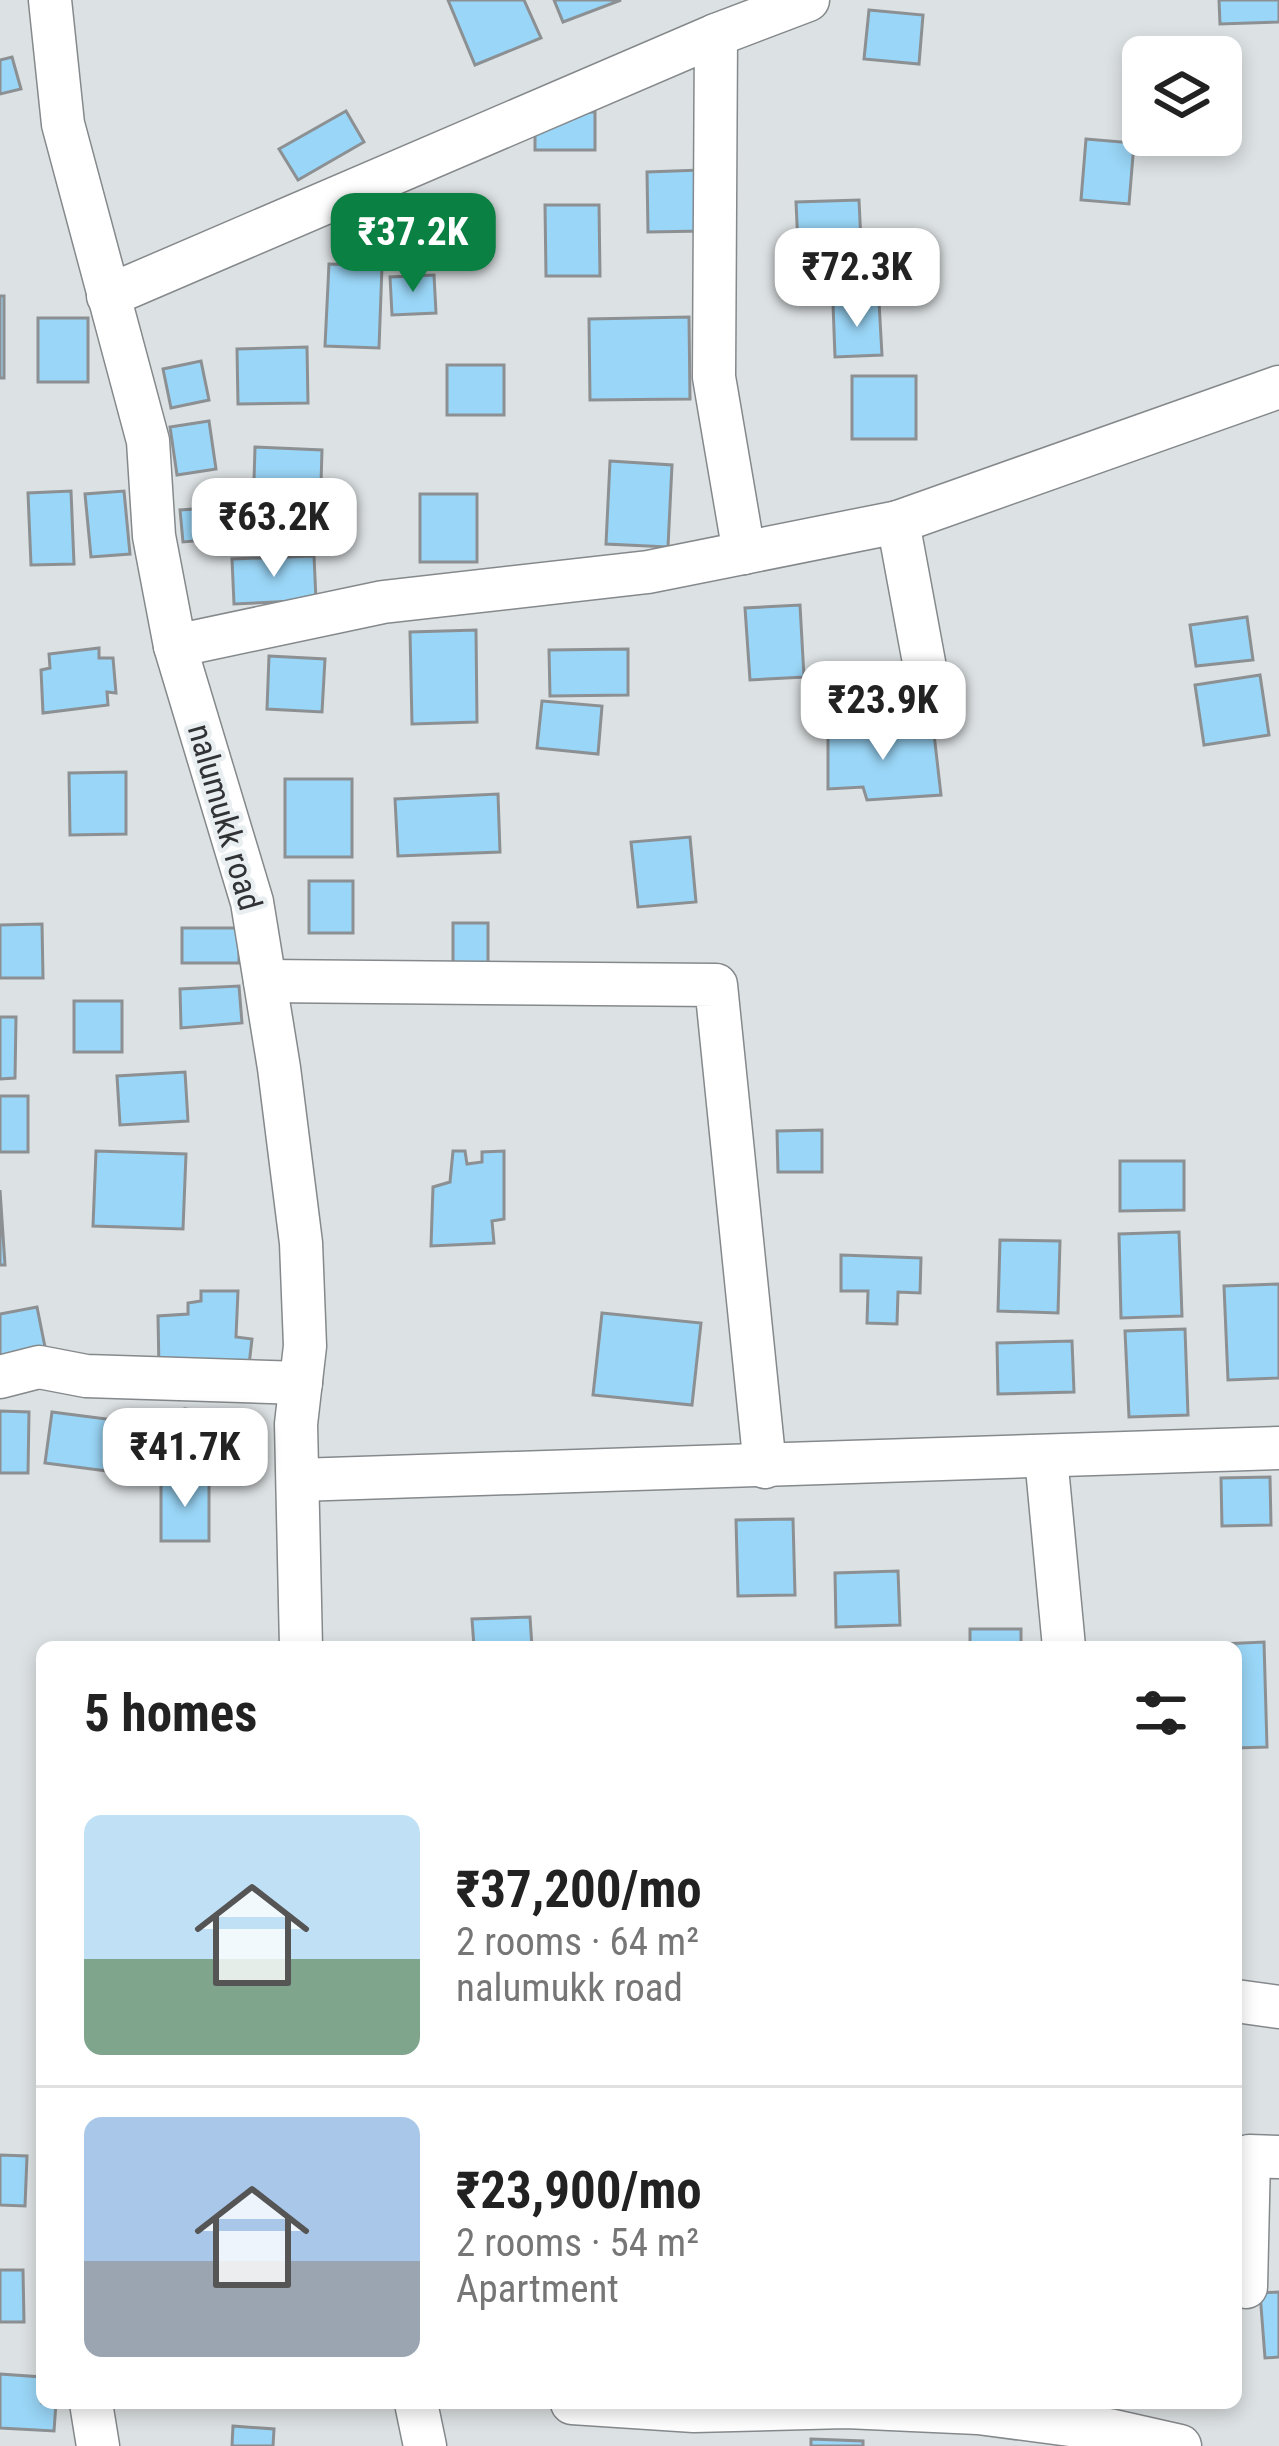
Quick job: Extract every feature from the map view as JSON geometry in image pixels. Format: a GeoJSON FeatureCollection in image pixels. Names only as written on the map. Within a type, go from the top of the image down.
{"type":"FeatureCollection","features":[{"type":"Feature","properties":{"kind":"street","name":"nalumukk road"},"geometry":{"type":"LineString","coordinates":[[50,0],[62,124],[148,442],[154,536],[175,646],[252,902],[265,981],[301,1243],[305,1346],[296,1424],[301,1641]]}},
{"type":"Feature","properties":{"kind":"street"},"geometry":{"type":"LineString","coordinates":[[108,296],[716,34],[808,0]]}},
{"type":"Feature","properties":{"kind":"street"},"geometry":{"type":"LineString","coordinates":[[716,34],[714,377],[744,553]]}},
{"type":"Feature","properties":{"kind":"street"},"geometry":{"type":"LineString","coordinates":[[175,646],[383,602],[648,572],[898,523],[1279,387]]}},
{"type":"Feature","properties":{"kind":"street"},"geometry":{"type":"LineString","coordinates":[[898,523],[933,711]]}},
{"type":"Feature","properties":{"kind":"street"},"geometry":{"type":"LineString","coordinates":[[265,981],[716,985],[764,1467]]}},
{"type":"Feature","properties":{"kind":"street"},"geometry":{"type":"LineString","coordinates":[[0,1377],[39,1367],[86,1376],[301,1383]]}},
{"type":"Feature","properties":{"kind":"street"},"geometry":{"type":"LineString","coordinates":[[298,1480],[1279,1448]]}},
{"type":"Feature","properties":{"kind":"street"},"geometry":{"type":"LineString","coordinates":[[1046,1456],[1063,1641]]}},
{"type":"Feature","properties":{"kind":"street"},"geometry":{"type":"LineString","coordinates":[[1242,2002],[1279,2007]]}},
{"type":"Feature","properties":{"kind":"street"},"geometry":{"type":"LineString","coordinates":[[1246,2287],[1249,2156],[1279,2157]]}},
{"type":"Feature","properties":{"kind":"street"},"geometry":{"type":"LineString","coordinates":[[92,2409],[98,2446]]}},
{"type":"Feature","properties":{"kind":"street"},"geometry":{"type":"LineString","coordinates":[[417,2409],[425,2446]]}},
{"type":"Feature","properties":{"kind":"street"},"geometry":{"type":"LineString","coordinates":[[678,2409],[770,2409]]}},
{"type":"Feature","properties":{"kind":"street"},"geometry":{"type":"LineString","coordinates":[[872,2409],[978,2413],[1109,2430],[1180,2446]]}},
{"type":"Feature","properties":{"kind":"building"},"geometry":{"type":"Polygon","coordinates":[[[448,0],[524,0],[541,38],[475,65],[448,0]]]}},
{"type":"Feature","properties":{"kind":"building"},"geometry":{"type":"Polygon","coordinates":[[[554,0],[621,0],[563,22],[554,0]]]}},
{"type":"Feature","properties":{"kind":"building"},"geometry":{"type":"Polygon","coordinates":[[[1219,0],[1279,0],[1279,22],[1220,24],[1219,0]]]}},
{"type":"Feature","properties":{"kind":"building"},"geometry":{"type":"Polygon","coordinates":[[[869,10],[923,15],[919,64],[864,59],[869,10]]]}},
{"type":"Feature","properties":{"kind":"building"},"geometry":{"type":"Polygon","coordinates":[[[12,57],[21,89],[0,94],[0,60],[12,57]]]}},
{"type":"Feature","properties":{"kind":"building"},"geometry":{"type":"Polygon","coordinates":[[[346,111],[364,142],[298,180],[279,149],[346,111]]]}},
{"type":"Feature","properties":{"kind":"building"},"geometry":{"type":"Polygon","coordinates":[[[535,112],[595,112],[595,150],[535,150],[535,112]]]}},
{"type":"Feature","properties":{"kind":"building"},"geometry":{"type":"Polygon","coordinates":[[[1086,139],[1122,142],[1122,156],[1133,156],[1129,204],[1081,200],[1086,139]]]}},
{"type":"Feature","properties":{"kind":"building"},"geometry":{"type":"Polygon","coordinates":[[[701,170],[703,231],[648,232],[647,172],[701,170]]]}},
{"type":"Feature","properties":{"kind":"building"},"geometry":{"type":"Polygon","coordinates":[[[859,200],[862,263],[799,266],[796,202],[859,200]]]}},
{"type":"Feature","properties":{"kind":"building"},"geometry":{"type":"Polygon","coordinates":[[[545,205],[599,205],[600,276],[546,276],[545,205]]]}},
{"type":"Feature","properties":{"kind":"building"},"geometry":{"type":"Polygon","coordinates":[[[329,264],[382,266],[379,348],[325,346],[329,264]]]}},
{"type":"Feature","properties":{"kind":"building"},"geometry":{"type":"Polygon","coordinates":[[[434,275],[436,313],[392,315],[390,277],[434,275]]]}},
{"type":"Feature","properties":{"kind":"building"},"geometry":{"type":"Polygon","coordinates":[[[0,296],[4,296],[4,378],[0,378],[0,296]]]}},
{"type":"Feature","properties":{"kind":"building"},"geometry":{"type":"Polygon","coordinates":[[[879,302],[882,355],[835,357],[833,304],[879,302]]]}},
{"type":"Feature","properties":{"kind":"building"},"geometry":{"type":"Polygon","coordinates":[[[689,317],[690,399],[590,400],[589,319],[689,317]]]}},
{"type":"Feature","properties":{"kind":"building"},"geometry":{"type":"Polygon","coordinates":[[[38,318],[88,318],[88,382],[38,382],[38,318]]]}},
{"type":"Feature","properties":{"kind":"building"},"geometry":{"type":"Polygon","coordinates":[[[307,347],[308,403],[238,404],[237,349],[307,347]]]}},
{"type":"Feature","properties":{"kind":"building"},"geometry":{"type":"Polygon","coordinates":[[[201,361],[209,400],[171,408],[163,369],[201,361]]]}},
{"type":"Feature","properties":{"kind":"building"},"geometry":{"type":"Polygon","coordinates":[[[447,365],[504,365],[504,415],[447,415],[447,365]]]}},
{"type":"Feature","properties":{"kind":"building"},"geometry":{"type":"Polygon","coordinates":[[[852,376],[916,376],[916,439],[852,439],[852,376]]]}},
{"type":"Feature","properties":{"kind":"building"},"geometry":{"type":"Polygon","coordinates":[[[209,421],[216,469],[177,475],[170,427],[209,421]]]}},
{"type":"Feature","properties":{"kind":"building"},"geometry":{"type":"Polygon","coordinates":[[[255,447],[322,450],[320,517],[253,514],[255,447]]]}},
{"type":"Feature","properties":{"kind":"building"},"geometry":{"type":"Polygon","coordinates":[[[610,461],[672,465],[668,547],[606,544],[610,461]]]}},
{"type":"Feature","properties":{"kind":"building"},"geometry":{"type":"Polygon","coordinates":[[[71,491],[74,564],[31,565],[28,493],[71,491]]]}},
{"type":"Feature","properties":{"kind":"building"},"geometry":{"type":"Polygon","coordinates":[[[124,491],[130,554],[91,557],[85,494],[124,491]]]}},
{"type":"Feature","properties":{"kind":"building"},"geometry":{"type":"Polygon","coordinates":[[[420,494],[477,494],[477,562],[420,562],[420,494]]]}},
{"type":"Feature","properties":{"kind":"building"},"geometry":{"type":"Polygon","coordinates":[[[240,506],[242,537],[183,542],[180,510],[240,506]]]}},
{"type":"Feature","properties":{"kind":"building"},"geometry":{"type":"Polygon","coordinates":[[[314,556],[316,600],[234,604],[232,559],[314,556]]]}},
{"type":"Feature","properties":{"kind":"building"},"geometry":{"type":"Polygon","coordinates":[[[800,605],[804,677],[750,680],[745,608],[800,605]]]}},
{"type":"Feature","properties":{"kind":"building"},"geometry":{"type":"Polygon","coordinates":[[[1247,617],[1253,660],[1196,666],[1190,625],[1247,617]]]}},
{"type":"Feature","properties":{"kind":"building"},"geometry":{"type":"Polygon","coordinates":[[[476,630],[477,722],[412,724],[410,632],[476,630]]]}},
{"type":"Feature","properties":{"kind":"building"},"geometry":{"type":"Polygon","coordinates":[[[99,648],[99,658],[113,658],[116,693],[107,692],[108,705],[43,713],[41,670],[50,668],[49,654],[99,648]]]}},
{"type":"Feature","properties":{"kind":"building"},"geometry":{"type":"Polygon","coordinates":[[[628,649],[628,695],[550,696],[549,650],[628,649]]]}},
{"type":"Feature","properties":{"kind":"building"},"geometry":{"type":"Polygon","coordinates":[[[269,656],[325,659],[322,712],[267,709],[269,656]]]}},
{"type":"Feature","properties":{"kind":"building"},"geometry":{"type":"Polygon","coordinates":[[[1260,675],[1269,735],[1204,745],[1195,685],[1260,675]]]}},
{"type":"Feature","properties":{"kind":"building"},"geometry":{"type":"Polygon","coordinates":[[[542,701],[602,706],[598,754],[537,748],[542,701]]]}},
{"type":"Feature","properties":{"kind":"building"},"geometry":{"type":"Polygon","coordinates":[[[862,724],[863,736],[934,734],[941,795],[867,800],[863,787],[828,789],[828,726],[862,724]]]}},
{"type":"Feature","properties":{"kind":"building"},"geometry":{"type":"Polygon","coordinates":[[[126,772],[126,834],[70,835],[69,773],[126,772]]]}},
{"type":"Feature","properties":{"kind":"building"},"geometry":{"type":"Polygon","coordinates":[[[285,779],[352,779],[352,857],[285,857],[285,779]]]}},
{"type":"Feature","properties":{"kind":"building"},"geometry":{"type":"Polygon","coordinates":[[[498,794],[500,852],[398,856],[395,799],[498,794]]]}},
{"type":"Feature","properties":{"kind":"building"},"geometry":{"type":"Polygon","coordinates":[[[690,837],[696,902],[638,907],[631,842],[690,837]]]}},
{"type":"Feature","properties":{"kind":"building"},"geometry":{"type":"Polygon","coordinates":[[[309,881],[353,881],[353,933],[309,933],[309,881]]]}},
{"type":"Feature","properties":{"kind":"building"},"geometry":{"type":"Polygon","coordinates":[[[453,923],[488,923],[488,967],[453,967],[453,923]]]}},
{"type":"Feature","properties":{"kind":"building"},"geometry":{"type":"Polygon","coordinates":[[[42,924],[43,978],[0,978],[0,925],[42,924]]]}},
{"type":"Feature","properties":{"kind":"building"},"geometry":{"type":"Polygon","coordinates":[[[182,928],[239,928],[239,963],[182,963],[182,928]]]}},
{"type":"Feature","properties":{"kind":"building"},"geometry":{"type":"Polygon","coordinates":[[[239,986],[242,1023],[181,1028],[180,989],[239,986]]]}},
{"type":"Feature","properties":{"kind":"building"},"geometry":{"type":"Polygon","coordinates":[[[74,1001],[122,1001],[122,1052],[74,1052],[74,1001]]]}},
{"type":"Feature","properties":{"kind":"building"},"geometry":{"type":"Polygon","coordinates":[[[0,1017],[16,1017],[15,1078],[0,1079],[0,1017]]]}},
{"type":"Feature","properties":{"kind":"building"},"geometry":{"type":"Polygon","coordinates":[[[185,1072],[188,1121],[120,1125],[117,1076],[185,1072]]]}},
{"type":"Feature","properties":{"kind":"building"},"geometry":{"type":"Polygon","coordinates":[[[0,1096],[28,1096],[28,1152],[0,1152],[0,1096]]]}},
{"type":"Feature","properties":{"kind":"building"},"geometry":{"type":"Polygon","coordinates":[[[822,1130],[822,1172],[778,1172],[777,1131],[822,1130]]]}},
{"type":"Feature","properties":{"kind":"building"},"geometry":{"type":"Polygon","coordinates":[[[96,1151],[186,1154],[183,1229],[93,1226],[96,1151]]]}},
{"type":"Feature","properties":{"kind":"building"},"geometry":{"type":"Polygon","coordinates":[[[453,1151],[465,1151],[467,1164],[482,1162],[482,1152],[504,1151],[504,1219],[492,1221],[494,1243],[431,1246],[433,1187],[450,1182],[453,1151]]]}},
{"type":"Feature","properties":{"kind":"building"},"geometry":{"type":"Polygon","coordinates":[[[1120,1161],[1184,1161],[1184,1210],[1120,1211],[1120,1161]]]}},
{"type":"Feature","properties":{"kind":"building"},"geometry":{"type":"Polygon","coordinates":[[[0,1190],[5,1265],[0,1265],[0,1190]]]}},
{"type":"Feature","properties":{"kind":"building"},"geometry":{"type":"Polygon","coordinates":[[[1179,1232],[1182,1316],[1121,1318],[1119,1234],[1179,1232]]]}},
{"type":"Feature","properties":{"kind":"building"},"geometry":{"type":"Polygon","coordinates":[[[1000,1240],[1060,1241],[1058,1313],[998,1311],[1000,1240]]]}},
{"type":"Feature","properties":{"kind":"building"},"geometry":{"type":"Polygon","coordinates":[[[841,1255],[921,1258],[920,1293],[898,1292],[897,1324],[867,1323],[868,1291],[841,1291],[841,1255]]]}},
{"type":"Feature","properties":{"kind":"building"},"geometry":{"type":"Polygon","coordinates":[[[1279,1284],[1279,1378],[1228,1380],[1224,1286],[1279,1284]]]}},
{"type":"Feature","properties":{"kind":"building"},"geometry":{"type":"Polygon","coordinates":[[[201,1291],[238,1291],[236,1337],[252,1339],[249,1365],[159,1370],[158,1316],[188,1314],[188,1303],[201,1301],[201,1291]]]}},
{"type":"Feature","properties":{"kind":"building"},"geometry":{"type":"Polygon","coordinates":[[[37,1307],[47,1357],[0,1365],[0,1314],[37,1307]]]}},
{"type":"Feature","properties":{"kind":"building"},"geometry":{"type":"Polygon","coordinates":[[[602,1313],[701,1323],[692,1405],[593,1395],[602,1313]]]}},
{"type":"Feature","properties":{"kind":"building"},"geometry":{"type":"Polygon","coordinates":[[[1185,1329],[1188,1415],[1129,1417],[1125,1331],[1185,1329]]]}},
{"type":"Feature","properties":{"kind":"building"},"geometry":{"type":"Polygon","coordinates":[[[1072,1341],[1074,1392],[998,1394],[997,1343],[1072,1341]]]}},
{"type":"Feature","properties":{"kind":"building"},"geometry":{"type":"Polygon","coordinates":[[[185,1409],[247,1417],[240,1472],[177,1463],[185,1409]]]}},
{"type":"Feature","properties":{"kind":"building"},"geometry":{"type":"Polygon","coordinates":[[[0,1411],[29,1412],[28,1473],[0,1473],[0,1411]]]}},
{"type":"Feature","properties":{"kind":"building"},"geometry":{"type":"Polygon","coordinates":[[[52,1412],[122,1421],[115,1472],[45,1463],[52,1412]]]}},
{"type":"Feature","properties":{"kind":"building"},"geometry":{"type":"Polygon","coordinates":[[[1270,1477],[1271,1525],[1222,1526],[1221,1478],[1270,1477]]]}},
{"type":"Feature","properties":{"kind":"building"},"geometry":{"type":"Polygon","coordinates":[[[161,1480],[209,1480],[209,1541],[161,1541],[161,1480]]]}},
{"type":"Feature","properties":{"kind":"building"},"geometry":{"type":"Polygon","coordinates":[[[793,1519],[795,1595],[738,1596],[736,1520],[793,1519]]]}},
{"type":"Feature","properties":{"kind":"building"},"geometry":{"type":"Polygon","coordinates":[[[898,1571],[900,1625],[836,1627],[835,1573],[898,1571]]]}},
{"type":"Feature","properties":{"kind":"building"},"geometry":{"type":"Polygon","coordinates":[[[530,1617],[532,1641],[474,1641],[472,1619],[530,1617]]]}},
{"type":"Feature","properties":{"kind":"building"},"geometry":{"type":"Polygon","coordinates":[[[970,1629],[1021,1629],[1021,1641],[970,1641],[970,1629]]]}},
{"type":"Feature","properties":{"kind":"building"},"geometry":{"type":"Polygon","coordinates":[[[1264,1642],[1267,1747],[1242,1748],[1242,1643],[1264,1642]]]}},
{"type":"Feature","properties":{"kind":"building"},"geometry":{"type":"Polygon","coordinates":[[[0,2155],[27,2156],[25,2206],[0,2205],[0,2155]]]}},
{"type":"Feature","properties":{"kind":"building"},"geometry":{"type":"Polygon","coordinates":[[[0,2270],[23,2270],[24,2322],[0,2322],[0,2270]]]}},
{"type":"Feature","properties":{"kind":"building"},"geometry":{"type":"Polygon","coordinates":[[[1279,2292],[1279,2357],[1265,2358],[1260,2293],[1279,2292]]]}},
{"type":"Feature","properties":{"kind":"building"},"geometry":{"type":"Polygon","coordinates":[[[0,2374],[36,2377],[36,2409],[56,2409],[54,2431],[0,2428],[0,2374]]]}},
{"type":"Feature","properties":{"kind":"building"},"geometry":{"type":"Polygon","coordinates":[[[233,2426],[274,2429],[273,2446],[232,2446],[233,2426]]]}},
{"type":"Feature","properties":{"kind":"building"},"geometry":{"type":"Polygon","coordinates":[[[811,2439],[863,2441],[863,2446],[811,2446],[811,2439]]]}}]}
